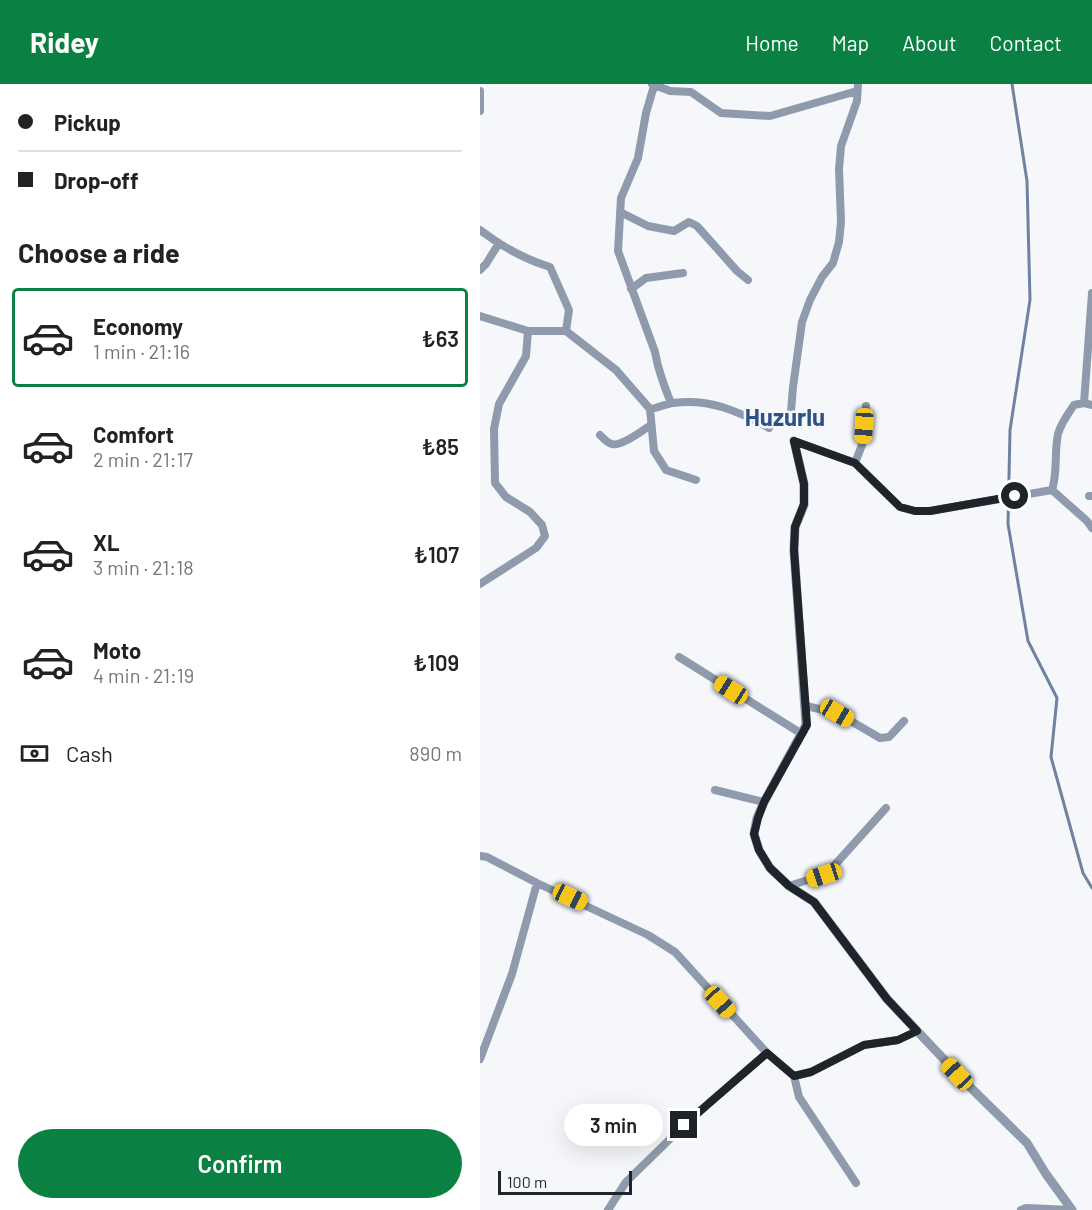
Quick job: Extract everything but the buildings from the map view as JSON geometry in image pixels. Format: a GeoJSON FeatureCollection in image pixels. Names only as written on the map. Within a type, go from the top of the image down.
{"type":"FeatureCollection","features":[{"type":"Feature","properties":{"kind":"street"},"geometry":{"type":"LineString","coordinates":[[670,403],[663,386],[655,352],[618,251],[621,198],[638,158],[653,85],[670,91],[691,92],[721,113],[770,116],[858,87],[857,101],[841,146],[838,169],[841,222],[839,242],[833,263],[814,292],[802,322],[790,424]]}},
{"type":"Feature","properties":{"kind":"street"},"geometry":{"type":"LineString","coordinates":[[480,91],[480,111]]}},
{"type":"Feature","properties":{"kind":"street"},"geometry":{"type":"LineString","coordinates":[[620,212],[648,226],[674,231],[689,222],[697,226],[736,271],[748,280]]}},
{"type":"Feature","properties":{"kind":"street"},"geometry":{"type":"LineString","coordinates":[[480,230],[531,261],[549,267],[569,310],[567,331]]}},
{"type":"Feature","properties":{"kind":"street"},"geometry":{"type":"LineString","coordinates":[[480,270],[499,243]]}},
{"type":"Feature","properties":{"kind":"street"},"geometry":{"type":"LineString","coordinates":[[631,289],[646,278],[683,273]]}},
{"type":"Feature","properties":{"kind":"street"},"geometry":{"type":"LineString","coordinates":[[1052,490],[1058,435],[1064,419],[1074,405],[1088,404],[1092,293]]}},
{"type":"Feature","properties":{"kind":"street"},"geometry":{"type":"LineString","coordinates":[[480,316],[528,331],[567,331],[615,370],[650,409],[654,451],[666,470],[696,480]]}},
{"type":"Feature","properties":{"kind":"street"},"geometry":{"type":"LineString","coordinates":[[480,584],[536,548],[545,536],[542,525],[530,512],[506,497],[495,483],[494,429],[499,404],[526,356],[528,331]]}},
{"type":"Feature","properties":{"kind":"street"},"geometry":{"type":"LineString","coordinates":[[650,409],[670,403],[704,401],[769,428]]}},
{"type":"Feature","properties":{"kind":"street"},"geometry":{"type":"LineString","coordinates":[[855,463],[862,445],[866,406]]}},
{"type":"Feature","properties":{"kind":"street"},"geometry":{"type":"LineString","coordinates":[[600,435],[611,444],[616,444],[625,442],[651,425]]}},
{"type":"Feature","properties":{"kind":"street"},"geometry":{"type":"LineString","coordinates":[[794,441],[855,463],[900,507],[915,511],[930,511],[1052,490]]}},
{"type":"Feature","properties":{"kind":"street"},"geometry":{"type":"LineString","coordinates":[[794,441],[804,484],[804,504],[795,527],[794,550],[807,725],[764,802],[754,834],[759,850],[770,868],[789,886],[814,902],[887,999],[970,1088],[1026,1143],[1072,1210]]}},
{"type":"Feature","properties":{"kind":"street"},"geometry":{"type":"LineString","coordinates":[[1052,490],[1092,528]]}},
{"type":"Feature","properties":{"kind":"street"},"geometry":{"type":"LineString","coordinates":[[679,657],[802,734]]}},
{"type":"Feature","properties":{"kind":"street"},"geometry":{"type":"LineString","coordinates":[[806,705],[837,713],[880,738],[889,737],[904,721]]}},
{"type":"Feature","properties":{"kind":"street"},"geometry":{"type":"LineString","coordinates":[[715,790],[764,802]]}},
{"type":"Feature","properties":{"kind":"street"},"geometry":{"type":"LineString","coordinates":[[789,886],[824,875],[886,808]]}},
{"type":"Feature","properties":{"kind":"street"},"geometry":{"type":"LineString","coordinates":[[480,856],[487,857],[648,935],[675,952],[767,1053],[794,1076],[799,1097],[856,1183]]}},
{"type":"Feature","properties":{"kind":"street"},"geometry":{"type":"LineString","coordinates":[[480,1059],[512,974],[537,883]]}},
{"type":"Feature","properties":{"kind":"street"},"geometry":{"type":"LineString","coordinates":[[794,1076],[811,1072],[864,1045],[898,1040],[917,1031]]}},
{"type":"Feature","properties":{"kind":"street"},"geometry":{"type":"LineString","coordinates":[[608,1210],[626,1182],[710,1102],[767,1053]]}},
{"type":"Feature","properties":{"kind":"street"},"geometry":{"type":"LineString","coordinates":[[1021,1210],[1026,1208],[1072,1210]]}},
{"type":"Feature","properties":{"kind":"waterway"},"geometry":{"type":"LineString","coordinates":[[1012,84],[1027,181],[1030,300],[1010,430],[1008,524],[1028,641],[1057,698],[1051,757],[1083,873],[1092,888]]}},
{"type":"Feature","properties":{"kind":"district","name":"Huzurlu"},"geometry":{"type":"Point","coordinates":[785,416]}},
{"type":"Feature","properties":{"kind":"route"},"geometry":{"type":"LineString","coordinates":[[684,1125],[767,1053],[794,1076],[811,1072],[864,1045],[898,1040],[917,1031],[887,999],[814,902],[789,886],[770,868],[759,850],[754,834],[764,802],[807,725],[794,550],[795,527],[804,504],[804,484],[794,441],[855,463],[900,507],[915,511],[930,511],[1015,496]]}}]}
